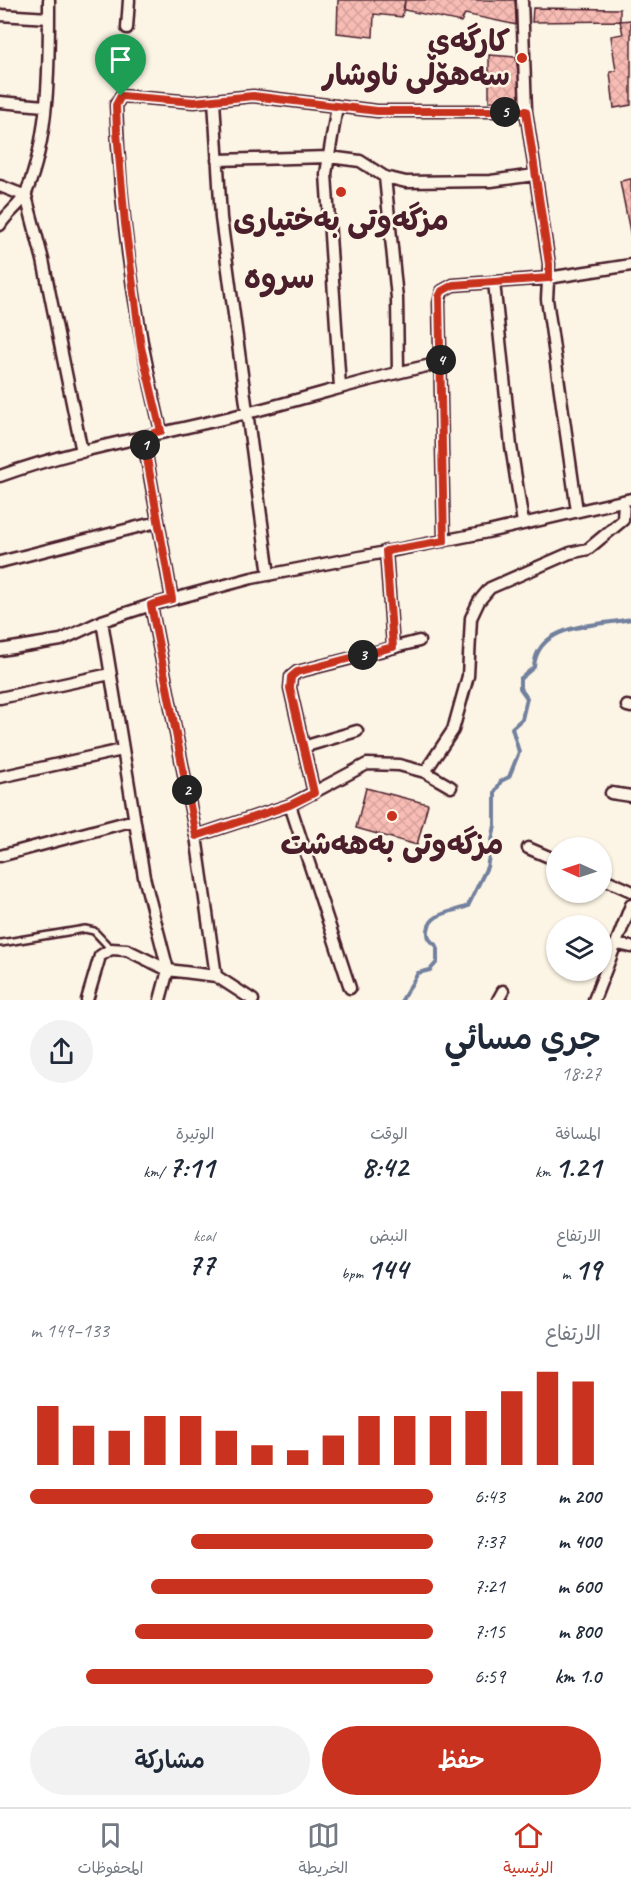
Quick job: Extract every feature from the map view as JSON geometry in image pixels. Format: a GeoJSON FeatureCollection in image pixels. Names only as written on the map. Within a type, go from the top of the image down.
{"type":"FeatureCollection","features":[{"type":"Feature","properties":{"kind":"street"},"geometry":{"type":"LineString","coordinates":[[0,225],[26,196],[38,148],[49,73],[49,0]]}},
{"type":"Feature","properties":{"kind":"street"},"geometry":{"type":"LineString","coordinates":[[127,28],[129,0]]}},
{"type":"Feature","properties":{"kind":"street"},"geometry":{"type":"LineString","coordinates":[[522,0],[526,111],[549,264],[547,299],[577,511]]}},
{"type":"Feature","properties":{"kind":"street"},"geometry":{"type":"LineString","coordinates":[[0,15],[49,18]]}},
{"type":"Feature","properties":{"kind":"street"},"geometry":{"type":"LineString","coordinates":[[161,431],[141,347],[125,224],[116,105],[121,96],[194,102],[253,96],[377,111],[526,111]]}},
{"type":"Feature","properties":{"kind":"street"},"geometry":{"type":"LineString","coordinates":[[214,100],[221,218],[269,575]]}},
{"type":"Feature","properties":{"kind":"street"},"geometry":{"type":"LineString","coordinates":[[0,102],[44,106]]}},
{"type":"Feature","properties":{"kind":"street"},"geometry":{"type":"LineString","coordinates":[[337,106],[326,174],[340,387]]}},
{"type":"Feature","properties":{"kind":"street"},"geometry":{"type":"LineString","coordinates":[[217,160],[328,157],[360,161],[386,177],[406,182],[491,181],[534,175]]}},
{"type":"Feature","properties":{"kind":"street"},"geometry":{"type":"LineString","coordinates":[[386,177],[397,298],[398,372]]}},
{"type":"Feature","properties":{"kind":"street"},"geometry":{"type":"LineString","coordinates":[[0,186],[26,196]]}},
{"type":"Feature","properties":{"kind":"street"},"geometry":{"type":"LineString","coordinates":[[26,196],[43,260],[82,452]]}},
{"type":"Feature","properties":{"kind":"street"},"geometry":{"type":"LineString","coordinates":[[444,541],[439,303],[442,291],[453,285],[549,278],[631,265]]}},
{"type":"Feature","properties":{"kind":"street"},"geometry":{"type":"LineString","coordinates":[[494,282],[511,446],[523,523]]}},
{"type":"Feature","properties":{"kind":"street"},"geometry":{"type":"LineString","coordinates":[[0,476],[161,431],[246,414],[340,387],[441,363]]}},
{"type":"Feature","properties":{"kind":"street"},"geometry":{"type":"LineString","coordinates":[[143,436],[172,599]]}},
{"type":"Feature","properties":{"kind":"street"},"geometry":{"type":"LineString","coordinates":[[0,650],[61,639],[102,621],[151,605],[269,575],[444,541],[627,500],[623,520],[588,549],[570,553],[490,588],[479,601],[471,618],[468,676],[453,730],[425,772]]}},
{"type":"Feature","properties":{"kind":"street"},"geometry":{"type":"LineString","coordinates":[[0,562],[157,522]]}},
{"type":"Feature","properties":{"kind":"street"},"geometry":{"type":"LineString","coordinates":[[386,551],[393,647]]}},
{"type":"Feature","properties":{"kind":"street"},"geometry":{"type":"LineString","coordinates":[[151,605],[196,836],[216,976]]}},
{"type":"Feature","properties":{"kind":"street"},"geometry":{"type":"LineString","coordinates":[[102,621],[144,877],[168,969],[160,1000]]}},
{"type":"Feature","properties":{"kind":"street"},"geometry":{"type":"LineString","coordinates":[[314,793],[290,688],[291,677],[297,672],[419,641]]}},
{"type":"Feature","properties":{"kind":"street"},"geometry":{"type":"LineString","coordinates":[[0,698],[110,674]]}},
{"type":"Feature","properties":{"kind":"street"},"geometry":{"type":"LineString","coordinates":[[303,747],[357,731]]}},
{"type":"Feature","properties":{"kind":"street"},"geometry":{"type":"LineString","coordinates":[[0,777],[122,750]]}},
{"type":"Feature","properties":{"kind":"street"},"geometry":{"type":"LineString","coordinates":[[196,836],[290,805],[367,764],[399,765],[425,772],[451,787]]}},
{"type":"Feature","properties":{"kind":"street"},"geometry":{"type":"LineString","coordinates":[[611,794],[631,796]]}},
{"type":"Feature","properties":{"kind":"street"},"geometry":{"type":"LineString","coordinates":[[290,805],[350,988]]}},
{"type":"Feature","properties":{"kind":"street"},"geometry":{"type":"LineString","coordinates":[[0,856],[134,820]]}},
{"type":"Feature","properties":{"kind":"street"},"geometry":{"type":"LineString","coordinates":[[528,848],[546,856]]}},
{"type":"Feature","properties":{"kind":"street"},"geometry":{"type":"LineString","coordinates":[[612,882],[631,891]]}},
{"type":"Feature","properties":{"kind":"street"},"geometry":{"type":"LineString","coordinates":[[594,1000],[618,944],[631,905]]}},
{"type":"Feature","properties":{"kind":"street"},"geometry":{"type":"LineString","coordinates":[[618,944],[631,947]]}},
{"type":"Feature","properties":{"kind":"street"},"geometry":{"type":"LineString","coordinates":[[87,1000],[100,956],[111,949],[128,950],[168,969],[216,976],[253,1000]]}},
{"type":"Feature","properties":{"kind":"lane"},"geometry":{"type":"LineString","coordinates":[[1,943],[85,929],[94,931],[111,949]]}},
{"type":"Feature","properties":{"kind":"building"},"geometry":{"type":"Polygon","coordinates":[[[338,0],[405,0],[402,17],[374,14],[373,37],[337,33],[338,0]]]}},
{"type":"Feature","properties":{"kind":"building"},"geometry":{"type":"Polygon","coordinates":[[[405,0],[515,0],[517,25],[465,14],[461,22],[404,10],[405,0]]]}},
{"type":"Feature","properties":{"kind":"building"},"geometry":{"type":"Polygon","coordinates":[[[533,8],[620,9],[620,21],[532,22],[533,8]]]}},
{"type":"Feature","properties":{"kind":"building"},"geometry":{"type":"Polygon","coordinates":[[[631,20],[631,105],[614,108],[610,72],[616,71],[611,36],[623,34],[620,21],[631,20]]]}},
{"type":"Feature","properties":{"kind":"building"},"geometry":{"type":"Polygon","coordinates":[[[489,55],[516,57],[521,96],[517,102],[489,101],[489,55]]]}},
{"type":"Feature","properties":{"kind":"building"},"geometry":{"type":"Polygon","coordinates":[[[631,179],[631,237],[620,181],[631,179]]]}},
{"type":"Feature","properties":{"kind":"building","name":"مزگەوتی بەهەشت"},"geometry":{"type":"Polygon","coordinates":[[[366,788],[428,804],[417,845],[356,828],[366,788]]]}},
{"type":"Feature","properties":{"kind":"waterway"},"geometry":{"type":"LineString","coordinates":[[402,1000],[418,973],[430,970],[437,962],[437,946],[428,935],[430,924],[438,916],[468,906],[487,867],[495,825],[495,792],[501,781],[509,777],[519,752],[512,728],[522,719],[527,698],[520,688],[520,679],[534,667],[538,652],[546,642],[558,634],[587,625],[631,619]]}},
{"type":"Feature","properties":{"kind":"place","name":"کارگەی سەهۆڵی ناوشار"},"geometry":{"type":"Point","coordinates":[522,58]}},
{"type":"Feature","properties":{"kind":"place","name":"مزگەوتی بەختیاری"},"geometry":{"type":"Point","coordinates":[341,192]}},
{"type":"Feature","properties":{"kind":"place","name":"مزگەوتی بەهەشت"},"geometry":{"type":"Point","coordinates":[392,816]}},
{"type":"Feature","properties":{"kind":"district","name":"سروە"},"geometry":{"type":"Point","coordinates":[279,277]}},
{"type":"Feature","properties":{"kind":"route"},"geometry":{"type":"LineString","coordinates":[[121,96],[194,102],[253,96],[377,111],[476,113],[526,111],[549,264],[549,278],[453,285],[442,291],[439,297],[444,541],[386,551],[393,647],[297,672],[291,677],[290,688],[314,793],[290,805],[196,836],[151,605],[172,599],[143,436],[161,431],[141,347],[125,224],[116,105],[121,96]]}}]}
